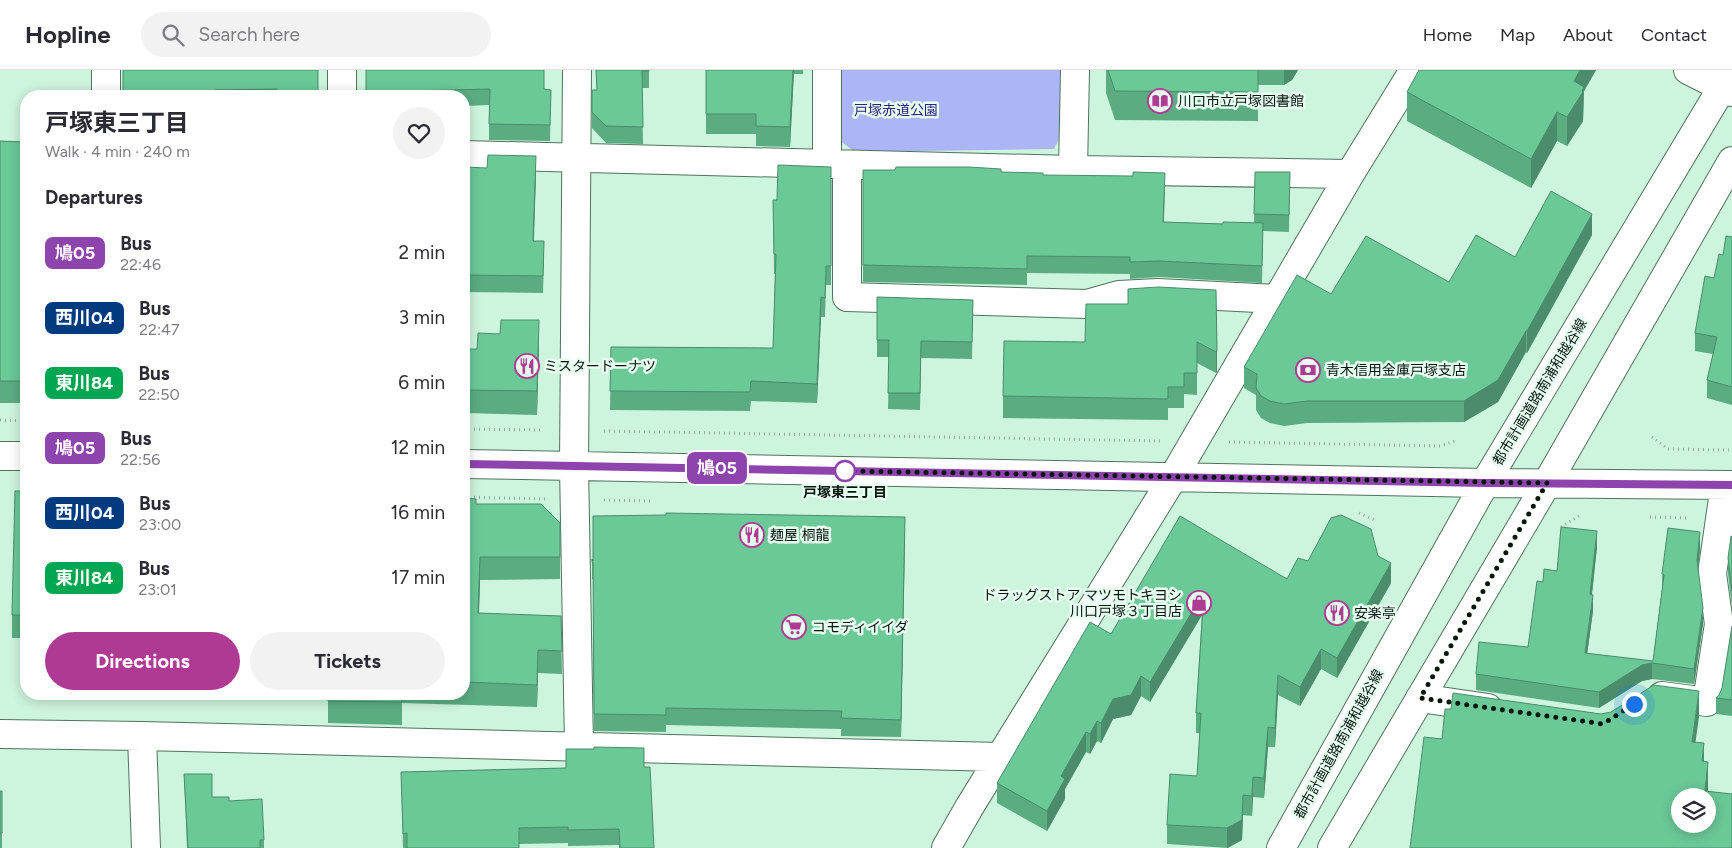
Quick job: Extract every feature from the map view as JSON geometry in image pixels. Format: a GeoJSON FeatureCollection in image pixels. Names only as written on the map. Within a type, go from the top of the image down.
{"type":"FeatureCollection","features":[{"type":"Feature","properties":{"kind":"street"},"geometry":{"type":"LineString","coordinates":[[106,70],[106,90]]}},
{"type":"Feature","properties":{"kind":"street"},"geometry":{"type":"LineString","coordinates":[[342,70],[342,90]]}},
{"type":"Feature","properties":{"kind":"street"},"geometry":{"type":"LineString","coordinates":[[577,70],[574,466],[579,746]]}},
{"type":"Feature","properties":{"kind":"street"},"geometry":{"type":"LineString","coordinates":[[828,70],[847,296],[1087,304],[1119,295],[1158,293],[1278,299]]}},
{"type":"Feature","properties":{"kind":"street"},"geometry":{"type":"LineString","coordinates":[[1073,170],[1075,70]]}},
{"type":"Feature","properties":{"kind":"street"},"geometry":{"type":"LineString","coordinates":[[946,848],[1000,757],[1174,476],[1350,174],[1414,70]]}},
{"type":"Feature","properties":{"kind":"street"},"geometry":{"type":"LineString","coordinates":[[1688,70],[1729,84]]}},
{"type":"Feature","properties":{"kind":"street","name":"都市計画道路南浦和越谷線"},"geometry":{"type":"LineString","coordinates":[[1280,848],[1485,483],[1729,84]]}},
{"type":"Feature","properties":{"kind":"street"},"geometry":{"type":"LineString","coordinates":[[470,155],[1073,170],[1350,174]]}},
{"type":"Feature","properties":{"kind":"street"},"geometry":{"type":"LineString","coordinates":[[1332,848],[1547,483],[1732,161]]}},
{"type":"Feature","properties":{"kind":"street"},"geometry":{"type":"LineString","coordinates":[[0,456],[20,456]]}},
{"type":"Feature","properties":{"kind":"street"},"geometry":{"type":"LineString","coordinates":[[470,464],[1485,483],[1729,485],[1720,519],[1712,574],[1719,624],[1707,702],[1650,694],[1642,699]]}},
{"type":"Feature","properties":{"kind":"street"},"geometry":{"type":"LineString","coordinates":[[1420,698],[1516,712]]}},
{"type":"Feature","properties":{"kind":"street"},"geometry":{"type":"LineString","coordinates":[[0,734],[1000,757]]}},
{"type":"Feature","properties":{"kind":"street"},"geometry":{"type":"LineString","coordinates":[[142,736],[146,848]]}},
{"type":"Feature","properties":{"kind":"path"},"geometry":{"type":"LineString","coordinates":[[0,420],[20,421]]}},
{"type":"Feature","properties":{"kind":"path"},"geometry":{"type":"LineString","coordinates":[[470,429],[1440,446],[1455,441]]}},
{"type":"Feature","properties":{"kind":"path"},"geometry":{"type":"LineString","coordinates":[[1652,437],[1668,449],[1732,450]]}},
{"type":"Feature","properties":{"kind":"path"},"geometry":{"type":"LineString","coordinates":[[1561,527],[1578,516],[1587,516]]}},
{"type":"Feature","properties":{"kind":"path"},"geometry":{"type":"LineString","coordinates":[[1644,517],[1720,519]]}},
{"type":"Feature","properties":{"kind":"green space","name":"戸塚赤道公園"},"geometry":{"type":"Polygon","coordinates":[[[839,70],[1065,70],[1064,129],[1054,149],[855,152],[839,140],[839,70]]]}},
{"type":"Feature","properties":{"kind":"building"},"geometry":{"type":"Polygon","coordinates":[[[123,70],[318,70],[318,90],[123,90],[123,70]]]}},
{"type":"Feature","properties":{"kind":"building"},"geometry":{"type":"Polygon","coordinates":[[[366,70],[544,70],[544,89],[551,90],[550,125],[489,124],[490,89],[366,90],[366,70]]]}},
{"type":"Feature","properties":{"kind":"building"},"geometry":{"type":"Polygon","coordinates":[[[596,70],[649,70],[642,71],[643,127],[606,126],[592,112],[592,90],[597,90],[596,70]]]}},
{"type":"Feature","properties":{"kind":"building"},"geometry":{"type":"Polygon","coordinates":[[[706,70],[793,70],[790,127],[756,126],[756,114],[706,114],[706,70]]]}},
{"type":"Feature","properties":{"kind":"building"},"geometry":{"type":"Polygon","coordinates":[[[1108,70],[1258,70],[1258,92],[1115,91],[1108,70]]]}},
{"type":"Feature","properties":{"kind":"building"},"geometry":{"type":"Polygon","coordinates":[[[1419,70],[1580,70],[1574,81],[1584,87],[1583,92],[1567,117],[1557,112],[1531,159],[1407,92],[1419,70]]]}},
{"type":"Feature","properties":{"kind":"building"},"geometry":{"type":"Polygon","coordinates":[[[0,141],[20,142],[20,381],[0,381],[0,141]]]}},
{"type":"Feature","properties":{"kind":"building"},"geometry":{"type":"Polygon","coordinates":[[[488,155],[536,156],[533,241],[544,241],[543,276],[470,275],[470,167],[487,168],[488,155]]]}},
{"type":"Feature","properties":{"kind":"building"},"geometry":{"type":"Polygon","coordinates":[[[778,165],[831,167],[831,266],[826,266],[825,298],[821,297],[817,384],[751,381],[750,392],[610,391],[611,347],[773,348],[776,254],[774,254],[773,200],[777,200],[778,165]]]}},
{"type":"Feature","properties":{"kind":"building"},"geometry":{"type":"Polygon","coordinates":[[[896,167],[969,167],[1001,169],[1001,172],[1043,173],[1043,175],[1133,176],[1133,172],[1165,173],[1163,222],[1263,223],[1262,266],[1159,261],[1130,262],[1130,257],[1027,256],[1027,269],[863,265],[863,170],[895,170],[896,167]]]}},
{"type":"Feature","properties":{"kind":"building"},"geometry":{"type":"Polygon","coordinates":[[[1255,172],[1290,172],[1289,215],[1254,214],[1255,172]]]}},
{"type":"Feature","properties":{"kind":"building"},"geometry":{"type":"Polygon","coordinates":[[[1551,191],[1592,214],[1498,380],[1464,401],[1307,401],[1284,404],[1270,401],[1261,396],[1256,388],[1257,374],[1244,367],[1297,275],[1331,294],[1366,236],[1449,282],[1476,235],[1515,257],[1551,191]]]}},
{"type":"Feature","properties":{"kind":"building"},"geometry":{"type":"Polygon","coordinates":[[[1726,236],[1732,237],[1732,387],[1707,380],[1717,337],[1695,333],[1705,276],[1714,278],[1719,254],[1723,255],[1726,236]]]}},
{"type":"Feature","properties":{"kind":"building"},"geometry":{"type":"Polygon","coordinates":[[[1158,287],[1216,290],[1217,350],[1216,352],[1197,342],[1197,373],[1184,373],[1184,387],[1168,387],[1168,399],[1003,396],[1004,341],[1085,342],[1086,304],[1128,304],[1128,289],[1158,287]]]}},
{"type":"Feature","properties":{"kind":"building"},"geometry":{"type":"Polygon","coordinates":[[[877,297],[973,300],[972,342],[921,341],[920,393],[888,393],[889,340],[877,340],[877,297]]]}},
{"type":"Feature","properties":{"kind":"building"},"geometry":{"type":"Polygon","coordinates":[[[501,320],[539,320],[537,391],[470,390],[470,349],[477,349],[478,333],[500,334],[501,320]]]}},
{"type":"Feature","properties":{"kind":"building"},"geometry":{"type":"Polygon","coordinates":[[[15,491],[20,491],[20,615],[12,615],[15,491]]]}},
{"type":"Feature","properties":{"kind":"building"},"geometry":{"type":"Polygon","coordinates":[[[470,498],[476,499],[476,504],[541,504],[560,523],[560,557],[480,557],[478,613],[561,616],[562,651],[538,650],[537,685],[470,682],[470,498]]]}},
{"type":"Feature","properties":{"kind":"building"},"geometry":{"type":"Polygon","coordinates":[[[666,513],[905,517],[901,720],[841,718],[842,711],[666,708],[666,715],[594,714],[593,516],[666,515],[666,513]]]}},
{"type":"Feature","properties":{"kind":"building"},"geometry":{"type":"Polygon","coordinates":[[[1341,515],[1371,529],[1378,556],[1391,563],[1337,658],[1321,649],[1300,687],[1278,675],[1275,728],[1268,727],[1264,778],[1253,777],[1252,796],[1243,795],[1242,820],[1227,828],[1167,825],[1170,774],[1197,776],[1201,713],[1196,713],[1204,592],[1150,682],[1141,676],[1131,695],[1113,699],[1101,723],[1097,721],[1090,734],[1086,732],[1061,776],[1065,779],[1047,811],[997,783],[1090,622],[1111,634],[1180,516],[1287,579],[1298,558],[1308,561],[1331,518],[1341,515]]]}},
{"type":"Feature","properties":{"kind":"building"},"geometry":{"type":"Polygon","coordinates":[[[1561,527],[1597,531],[1590,594],[1593,595],[1585,653],[1653,661],[1668,528],[1700,532],[1697,560],[1703,608],[1694,669],[1652,663],[1642,665],[1599,692],[1476,674],[1479,642],[1528,647],[1537,581],[1543,582],[1544,569],[1557,571],[1561,527]]]}},
{"type":"Feature","properties":{"kind":"building"},"geometry":{"type":"Polygon","coordinates":[[[1732,537],[1732,591],[1728,558],[1732,537]]]}},
{"type":"Feature","properties":{"kind":"building"},"geometry":{"type":"Polygon","coordinates":[[[1732,626],[1732,700],[1716,698],[1722,688],[1732,626]]]}},
{"type":"Feature","properties":{"kind":"building"},"geometry":{"type":"Polygon","coordinates":[[[1654,685],[1699,691],[1692,742],[1704,743],[1702,761],[1708,762],[1705,788],[1671,788],[1671,833],[1716,833],[1716,792],[1732,794],[1732,848],[1410,848],[1424,737],[1442,739],[1445,709],[1451,709],[1453,693],[1601,714],[1611,712],[1654,685]]]}},
{"type":"Feature","properties":{"kind":"building"},"geometry":{"type":"Polygon","coordinates":[[[402,700],[402,702],[328,701],[402,700]]]}},
{"type":"Feature","properties":{"kind":"building"},"geometry":{"type":"Polygon","coordinates":[[[594,747],[644,748],[644,767],[650,767],[654,848],[620,848],[619,829],[568,830],[568,827],[519,828],[519,848],[407,848],[407,833],[403,834],[401,772],[566,768],[566,749],[594,749],[594,747]]]}},
{"type":"Feature","properties":{"kind":"building"},"geometry":{"type":"Polygon","coordinates":[[[184,774],[212,774],[212,797],[229,797],[229,801],[262,799],[264,840],[260,840],[260,848],[188,848],[184,774]]]}},
{"type":"Feature","properties":{"kind":"building"},"geometry":{"type":"Polygon","coordinates":[[[0,791],[2,791],[2,833],[0,833],[0,791]]]}},
{"type":"Feature","properties":{"kind":"bus line","name":"鳩05"},"geometry":{"type":"LineString","coordinates":[[470,464],[1485,483],[1732,485]]}},
{"type":"Feature","properties":{"kind":"place","name":"川口市立戸塚図書館"},"geometry":{"type":"Point","coordinates":[1160,101]}},
{"type":"Feature","properties":{"kind":"place","name":"ミスタードーナツ"},"geometry":{"type":"Point","coordinates":[527,366]}},
{"type":"Feature","properties":{"kind":"place","name":"青木信用金庫戸塚支店"},"geometry":{"type":"Point","coordinates":[1308,370]}},
{"type":"Feature","properties":{"kind":"place","name":"戸塚東三丁目"},"geometry":{"type":"Point","coordinates":[845,471]}},
{"type":"Feature","properties":{"kind":"place","name":"麺屋 桐龍"},"geometry":{"type":"Point","coordinates":[752,535]}},
{"type":"Feature","properties":{"kind":"place","name":"ドラッグストア マツモトキヨシ 川口戸塚３丁目店"},"geometry":{"type":"Point","coordinates":[1199,603]}},
{"type":"Feature","properties":{"kind":"place","name":"安楽亭"},"geometry":{"type":"Point","coordinates":[1337,613]}},
{"type":"Feature","properties":{"kind":"place","name":"コモディイイダ"},"geometry":{"type":"Point","coordinates":[794,627]}},
{"type":"Feature","properties":{"kind":"route"},"geometry":{"type":"LineString","coordinates":[[845,471],[1547,483],[1420,698],[1603,724],[1634,704]]}}]}
